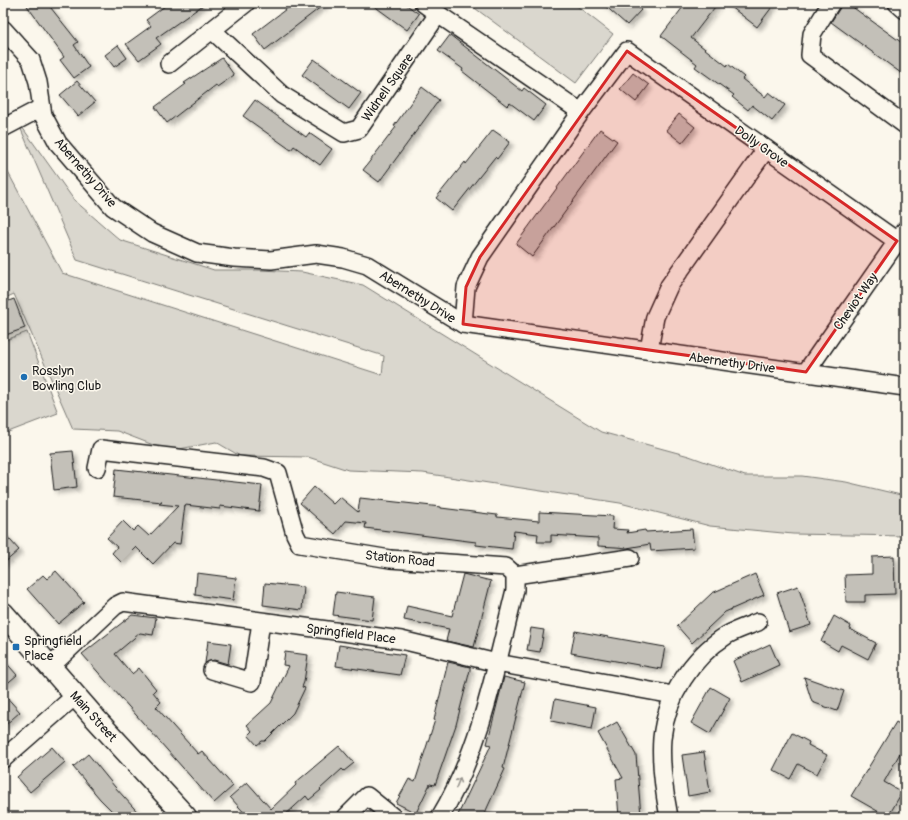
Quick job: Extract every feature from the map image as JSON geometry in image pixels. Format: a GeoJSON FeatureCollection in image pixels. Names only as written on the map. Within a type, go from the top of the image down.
{"type":"FeatureCollection","features":[{"type":"Feature","properties":{"kind":"main road","name":"Main Street"},"geometry":{"type":"LineString","coordinates":[[3,613],[75,696],[186,817]]}},
{"type":"Feature","properties":{"kind":"street"},"geometry":{"type":"LineString","coordinates":[[169,64],[246,3]]}},
{"type":"Feature","properties":{"kind":"street"},"geometry":{"type":"LineString","coordinates":[[423,3],[581,112],[480,257],[466,287],[462,324]]}},
{"type":"Feature","properties":{"kind":"street"},"geometry":{"type":"LineString","coordinates":[[831,3],[812,34],[810,56],[905,125]]}},
{"type":"Feature","properties":{"kind":"street"},"geometry":{"type":"LineString","coordinates":[[897,3],[905,10]]}},
{"type":"Feature","properties":{"kind":"street","name":"Widnell Square"},"geometry":{"type":"LineString","coordinates":[[212,30],[282,95],[344,133],[359,128],[438,14]]}},
{"type":"Feature","properties":{"kind":"street","name":"Abernethy Drive"},"geometry":{"type":"LineString","coordinates":[[3,29],[31,60],[38,82],[41,108],[58,143],[113,207],[152,233],[197,253],[234,258],[263,259],[316,254],[343,258],[367,265],[462,324],[905,387]]}},
{"type":"Feature","properties":{"kind":"street","name":"Dolly Grove"},"geometry":{"type":"LineString","coordinates":[[581,112],[627,51],[766,149],[901,235]]}},
{"type":"Feature","properties":{"kind":"street"},"geometry":{"type":"LineString","coordinates":[[3,128],[41,108]]}},
{"type":"Feature","properties":{"kind":"street"},"geometry":{"type":"LineString","coordinates":[[649,350],[655,318],[668,286],[766,149]]}},
{"type":"Feature","properties":{"kind":"street","name":"Cheviot Way"},"geometry":{"type":"LineString","coordinates":[[806,372],[901,235]]}},
{"type":"Feature","properties":{"kind":"street","name":"Station Road"},"geometry":{"type":"LineString","coordinates":[[97,468],[101,449],[264,468],[278,473],[295,534],[300,544],[390,559],[506,567],[515,575]]}},
{"type":"Feature","properties":{"kind":"street"},"geometry":{"type":"LineString","coordinates":[[440,817],[454,795],[475,743],[515,590],[515,575],[630,558]]}},
{"type":"Feature","properties":{"kind":"street","name":"Springfield Place"},"geometry":{"type":"LineString","coordinates":[[50,667],[115,606],[123,602],[401,640],[497,663],[673,695]]}},
{"type":"Feature","properties":{"kind":"street"},"geometry":{"type":"LineString","coordinates":[[212,670],[238,684],[252,682],[261,622]]}},
{"type":"Feature","properties":{"kind":"street"},"geometry":{"type":"LineString","coordinates":[[669,817],[663,783],[662,737],[673,695],[697,660],[727,635],[758,622]]}},
{"type":"Feature","properties":{"kind":"street"},"geometry":{"type":"LineString","coordinates":[[3,759],[75,696]]}},
{"type":"Feature","properties":{"kind":"street"},"geometry":{"type":"LineString","coordinates":[[346,817],[367,796],[393,817]]}},
{"type":"Feature","properties":{"kind":"highlighted area"},"geometry":{"type":"Polygon","coordinates":[[[627,51],[897,241],[806,372],[463,324],[466,287],[480,257],[627,51]]]}},
{"type":"Feature","properties":{"kind":"shaded area"},"geometry":{"type":"Polygon","coordinates":[[[468,3],[573,3],[613,34],[576,83],[468,3]]]}},
{"type":"Feature","properties":{"kind":"shaded area"},"geometry":{"type":"Polygon","coordinates":[[[17,120],[74,200],[120,240],[214,270],[302,272],[363,285],[601,432],[689,456],[745,476],[802,476],[846,482],[905,496],[905,536],[793,534],[710,526],[620,503],[423,473],[348,470],[308,457],[240,456],[216,442],[169,451],[117,431],[73,429],[14,294],[3,299],[3,163],[62,273],[382,375],[384,356],[77,260],[17,120]]]}},
{"type":"Feature","properties":{"kind":"shaded area","name":"Rosslyn Bowling Club"},"geometry":{"type":"Polygon","coordinates":[[[27,332],[58,413],[3,434],[3,341],[27,332]]]}},
{"type":"Feature","properties":{"kind":"building"},"geometry":{"type":"Polygon","coordinates":[[[25,3],[47,3],[78,42],[74,45],[89,67],[74,78],[60,60],[64,57],[25,3]]]}},
{"type":"Feature","properties":{"kind":"building"},"geometry":{"type":"Polygon","coordinates":[[[169,3],[206,3],[156,38],[161,44],[139,60],[126,44],[151,26],[146,20],[169,3]]]}},
{"type":"Feature","properties":{"kind":"building"},"geometry":{"type":"Polygon","coordinates":[[[294,3],[326,3],[265,50],[253,34],[294,3]]]}},
{"type":"Feature","properties":{"kind":"building"},"geometry":{"type":"Polygon","coordinates":[[[370,3],[404,3],[419,14],[407,30],[370,3]]]}},
{"type":"Feature","properties":{"kind":"building"},"geometry":{"type":"Polygon","coordinates":[[[602,3],[634,3],[641,10],[627,25],[602,3]]]}},
{"type":"Feature","properties":{"kind":"building"},"geometry":{"type":"Polygon","coordinates":[[[686,3],[718,3],[691,38],[727,66],[728,64],[744,77],[742,79],[765,97],[769,92],[785,105],[772,121],[752,105],[748,110],[732,97],[734,95],[695,67],[697,64],[661,36],[686,3]]]}},
{"type":"Feature","properties":{"kind":"building"},"geometry":{"type":"Polygon","coordinates":[[[726,3],[775,3],[757,27],[726,3]]]}},
{"type":"Feature","properties":{"kind":"building"},"geometry":{"type":"Polygon","coordinates":[[[843,3],[847,3],[905,45],[905,76],[831,22],[843,3]]]}},
{"type":"Feature","properties":{"kind":"building"},"geometry":{"type":"Polygon","coordinates":[[[450,35],[522,91],[524,88],[546,105],[534,121],[510,103],[507,106],[462,71],[463,69],[438,51],[450,35]]]}},
{"type":"Feature","properties":{"kind":"building"},"geometry":{"type":"Polygon","coordinates":[[[118,45],[127,58],[114,67],[105,55],[118,45]]]}},
{"type":"Feature","properties":{"kind":"building"},"geometry":{"type":"Polygon","coordinates":[[[222,58],[234,75],[217,87],[216,85],[167,123],[155,107],[186,84],[184,83],[222,58]]]}},
{"type":"Feature","properties":{"kind":"building"},"geometry":{"type":"Polygon","coordinates":[[[314,59],[361,93],[349,109],[302,75],[314,59]]]}},
{"type":"Feature","properties":{"kind":"building"},"geometry":{"type":"Polygon","coordinates":[[[633,73],[649,85],[636,102],[620,89],[633,73]]]}},
{"type":"Feature","properties":{"kind":"building"},"geometry":{"type":"Polygon","coordinates":[[[77,81],[95,102],[78,116],[60,95],[77,81]]]}},
{"type":"Feature","properties":{"kind":"building"},"geometry":{"type":"Polygon","coordinates":[[[422,87],[439,100],[379,182],[363,170],[396,127],[394,126],[422,87]]]}},
{"type":"Feature","properties":{"kind":"building"},"geometry":{"type":"Polygon","coordinates":[[[255,100],[306,137],[309,133],[332,149],[320,165],[294,146],[291,150],[243,116],[255,100]]]}},
{"type":"Feature","properties":{"kind":"building"},"geometry":{"type":"Polygon","coordinates":[[[679,114],[695,127],[682,143],[666,130],[679,114]]]}},
{"type":"Feature","properties":{"kind":"building"},"geometry":{"type":"Polygon","coordinates":[[[600,129],[617,141],[532,257],[516,244],[600,129]]]}},
{"type":"Feature","properties":{"kind":"building"},"geometry":{"type":"Polygon","coordinates":[[[493,130],[510,142],[497,159],[495,157],[452,211],[436,198],[493,130]]]}},
{"type":"Feature","properties":{"kind":"building"},"geometry":{"type":"Polygon","coordinates":[[[14,299],[25,328],[3,336],[3,303],[14,299]]]}},
{"type":"Feature","properties":{"kind":"building"},"geometry":{"type":"Polygon","coordinates":[[[73,451],[77,487],[54,490],[50,453],[73,451]]]}},
{"type":"Feature","properties":{"kind":"building"},"geometry":{"type":"Polygon","coordinates":[[[116,469],[262,485],[259,511],[220,506],[220,509],[185,505],[180,544],[173,543],[153,564],[136,547],[121,562],[112,553],[117,547],[107,538],[123,521],[133,531],[138,526],[149,536],[178,506],[159,504],[162,502],[113,497],[116,469]]]}},
{"type":"Feature","properties":{"kind":"building"},"geometry":{"type":"Polygon","coordinates":[[[314,487],[333,504],[340,497],[358,512],[360,498],[441,507],[497,515],[497,517],[539,521],[539,512],[613,516],[612,529],[628,530],[627,533],[645,530],[646,532],[692,529],[694,548],[651,551],[650,544],[627,548],[598,546],[598,538],[551,535],[551,542],[537,542],[538,534],[514,531],[512,549],[476,545],[476,542],[365,528],[366,523],[346,521],[335,534],[300,503],[314,487]]]}},
{"type":"Feature","properties":{"kind":"building"},"geometry":{"type":"Polygon","coordinates":[[[3,532],[19,550],[3,564],[3,532]]]}},
{"type":"Feature","properties":{"kind":"building"},"geometry":{"type":"Polygon","coordinates":[[[894,556],[895,594],[865,595],[865,602],[846,602],[845,575],[872,574],[872,557],[894,556]]]}},
{"type":"Feature","properties":{"kind":"building"},"geometry":{"type":"Polygon","coordinates":[[[56,571],[84,602],[58,624],[27,589],[43,575],[47,579],[56,571]]]}},
{"type":"Feature","properties":{"kind":"building"},"geometry":{"type":"Polygon","coordinates":[[[197,573],[236,578],[233,600],[195,595],[197,573]]]}},
{"type":"Feature","properties":{"kind":"building"},"geometry":{"type":"Polygon","coordinates":[[[463,574],[491,581],[474,647],[446,641],[449,629],[404,620],[407,606],[452,616],[463,574]]]}},
{"type":"Feature","properties":{"kind":"building"},"geometry":{"type":"Polygon","coordinates":[[[755,574],[764,595],[725,612],[692,643],[677,626],[712,593],[755,574]]]}},
{"type":"Feature","properties":{"kind":"building"},"geometry":{"type":"Polygon","coordinates":[[[265,583],[304,587],[302,610],[263,605],[265,583]]]}},
{"type":"Feature","properties":{"kind":"building"},"geometry":{"type":"Polygon","coordinates":[[[798,586],[811,625],[789,632],[777,593],[798,586]]]}},
{"type":"Feature","properties":{"kind":"building"},"geometry":{"type":"Polygon","coordinates":[[[336,592],[375,597],[372,620],[333,615],[336,592]]]}},
{"type":"Feature","properties":{"kind":"building"},"geometry":{"type":"Polygon","coordinates":[[[132,615],[156,618],[153,635],[140,633],[115,654],[132,674],[139,668],[156,689],[153,692],[161,702],[156,707],[198,754],[202,751],[233,786],[214,803],[82,654],[132,615]]]}},
{"type":"Feature","properties":{"kind":"building"},"geometry":{"type":"Polygon","coordinates":[[[834,616],[851,626],[850,629],[876,643],[868,659],[841,645],[838,651],[821,641],[834,616]]]}},
{"type":"Feature","properties":{"kind":"building"},"geometry":{"type":"Polygon","coordinates":[[[531,628],[544,630],[540,652],[527,650],[531,628]]]}},
{"type":"Feature","properties":{"kind":"building"},"geometry":{"type":"Polygon","coordinates":[[[575,631],[665,647],[661,669],[571,653],[575,631]]]}},
{"type":"Feature","properties":{"kind":"building"},"geometry":{"type":"Polygon","coordinates":[[[208,641],[231,644],[228,664],[214,660],[205,663],[208,641]]]}},
{"type":"Feature","properties":{"kind":"building"},"geometry":{"type":"Polygon","coordinates":[[[770,644],[779,665],[742,682],[733,661],[770,644]]]}},
{"type":"Feature","properties":{"kind":"building"},"geometry":{"type":"Polygon","coordinates":[[[339,645],[405,655],[400,675],[336,666],[339,645]]]}},
{"type":"Feature","properties":{"kind":"building"},"geometry":{"type":"Polygon","coordinates":[[[285,652],[308,655],[302,687],[305,688],[293,713],[265,741],[262,741],[257,745],[248,735],[252,731],[247,725],[271,703],[289,666],[283,665],[285,652]]]}},
{"type":"Feature","properties":{"kind":"building"},"geometry":{"type":"Polygon","coordinates":[[[3,659],[17,675],[3,687],[3,659]]]}},
{"type":"Feature","properties":{"kind":"building"},"geometry":{"type":"Polygon","coordinates":[[[448,662],[470,667],[470,670],[456,725],[435,785],[430,784],[416,813],[396,803],[409,779],[415,782],[435,720],[448,662]]]}},
{"type":"Feature","properties":{"kind":"building"},"geometry":{"type":"Polygon","coordinates":[[[504,677],[525,682],[503,768],[505,769],[483,817],[457,817],[491,745],[487,744],[504,677]]]}},
{"type":"Feature","properties":{"kind":"building"},"geometry":{"type":"Polygon","coordinates":[[[804,677],[844,691],[837,711],[812,702],[804,677]]]}},
{"type":"Feature","properties":{"kind":"building"},"geometry":{"type":"Polygon","coordinates":[[[711,687],[730,698],[710,734],[691,723],[711,687]]]}},
{"type":"Feature","properties":{"kind":"building"},"geometry":{"type":"Polygon","coordinates":[[[3,693],[20,712],[3,727],[3,693]]]}},
{"type":"Feature","properties":{"kind":"building"},"geometry":{"type":"Polygon","coordinates":[[[555,699],[596,707],[592,729],[551,721],[555,699]]]}},
{"type":"Feature","properties":{"kind":"building"},"geometry":{"type":"Polygon","coordinates":[[[617,722],[636,755],[641,816],[619,817],[616,779],[623,778],[598,733],[617,722]]]}},
{"type":"Feature","properties":{"kind":"building"},"geometry":{"type":"Polygon","coordinates":[[[896,722],[905,727],[905,744],[884,782],[902,792],[888,817],[851,796],[896,722]]]}},
{"type":"Feature","properties":{"kind":"building"},"geometry":{"type":"Polygon","coordinates":[[[792,733],[809,742],[808,745],[827,755],[817,774],[798,764],[790,779],[773,770],[792,733]]]}},
{"type":"Feature","properties":{"kind":"building"},"geometry":{"type":"Polygon","coordinates":[[[339,746],[354,763],[344,771],[342,769],[309,800],[306,796],[283,817],[248,817],[230,797],[247,782],[271,809],[296,785],[295,783],[339,746]]]}},
{"type":"Feature","properties":{"kind":"building"},"geometry":{"type":"Polygon","coordinates":[[[52,747],[65,762],[30,792],[17,777],[52,747]]]}},
{"type":"Feature","properties":{"kind":"building"},"geometry":{"type":"Polygon","coordinates":[[[704,752],[710,792],[688,796],[682,755],[704,752]]]}},
{"type":"Feature","properties":{"kind":"building"},"geometry":{"type":"Polygon","coordinates":[[[88,754],[142,817],[118,817],[100,799],[73,767],[88,754]]]}},
{"type":"Feature","properties":{"kind":"place","name":"Rosslyn Bowling Club"},"geometry":{"type":"Point","coordinates":[24,377]}},
{"type":"Feature","properties":{"kind":"place","name":"Springfield Place"},"geometry":{"type":"Point","coordinates":[16,647]}}]}
